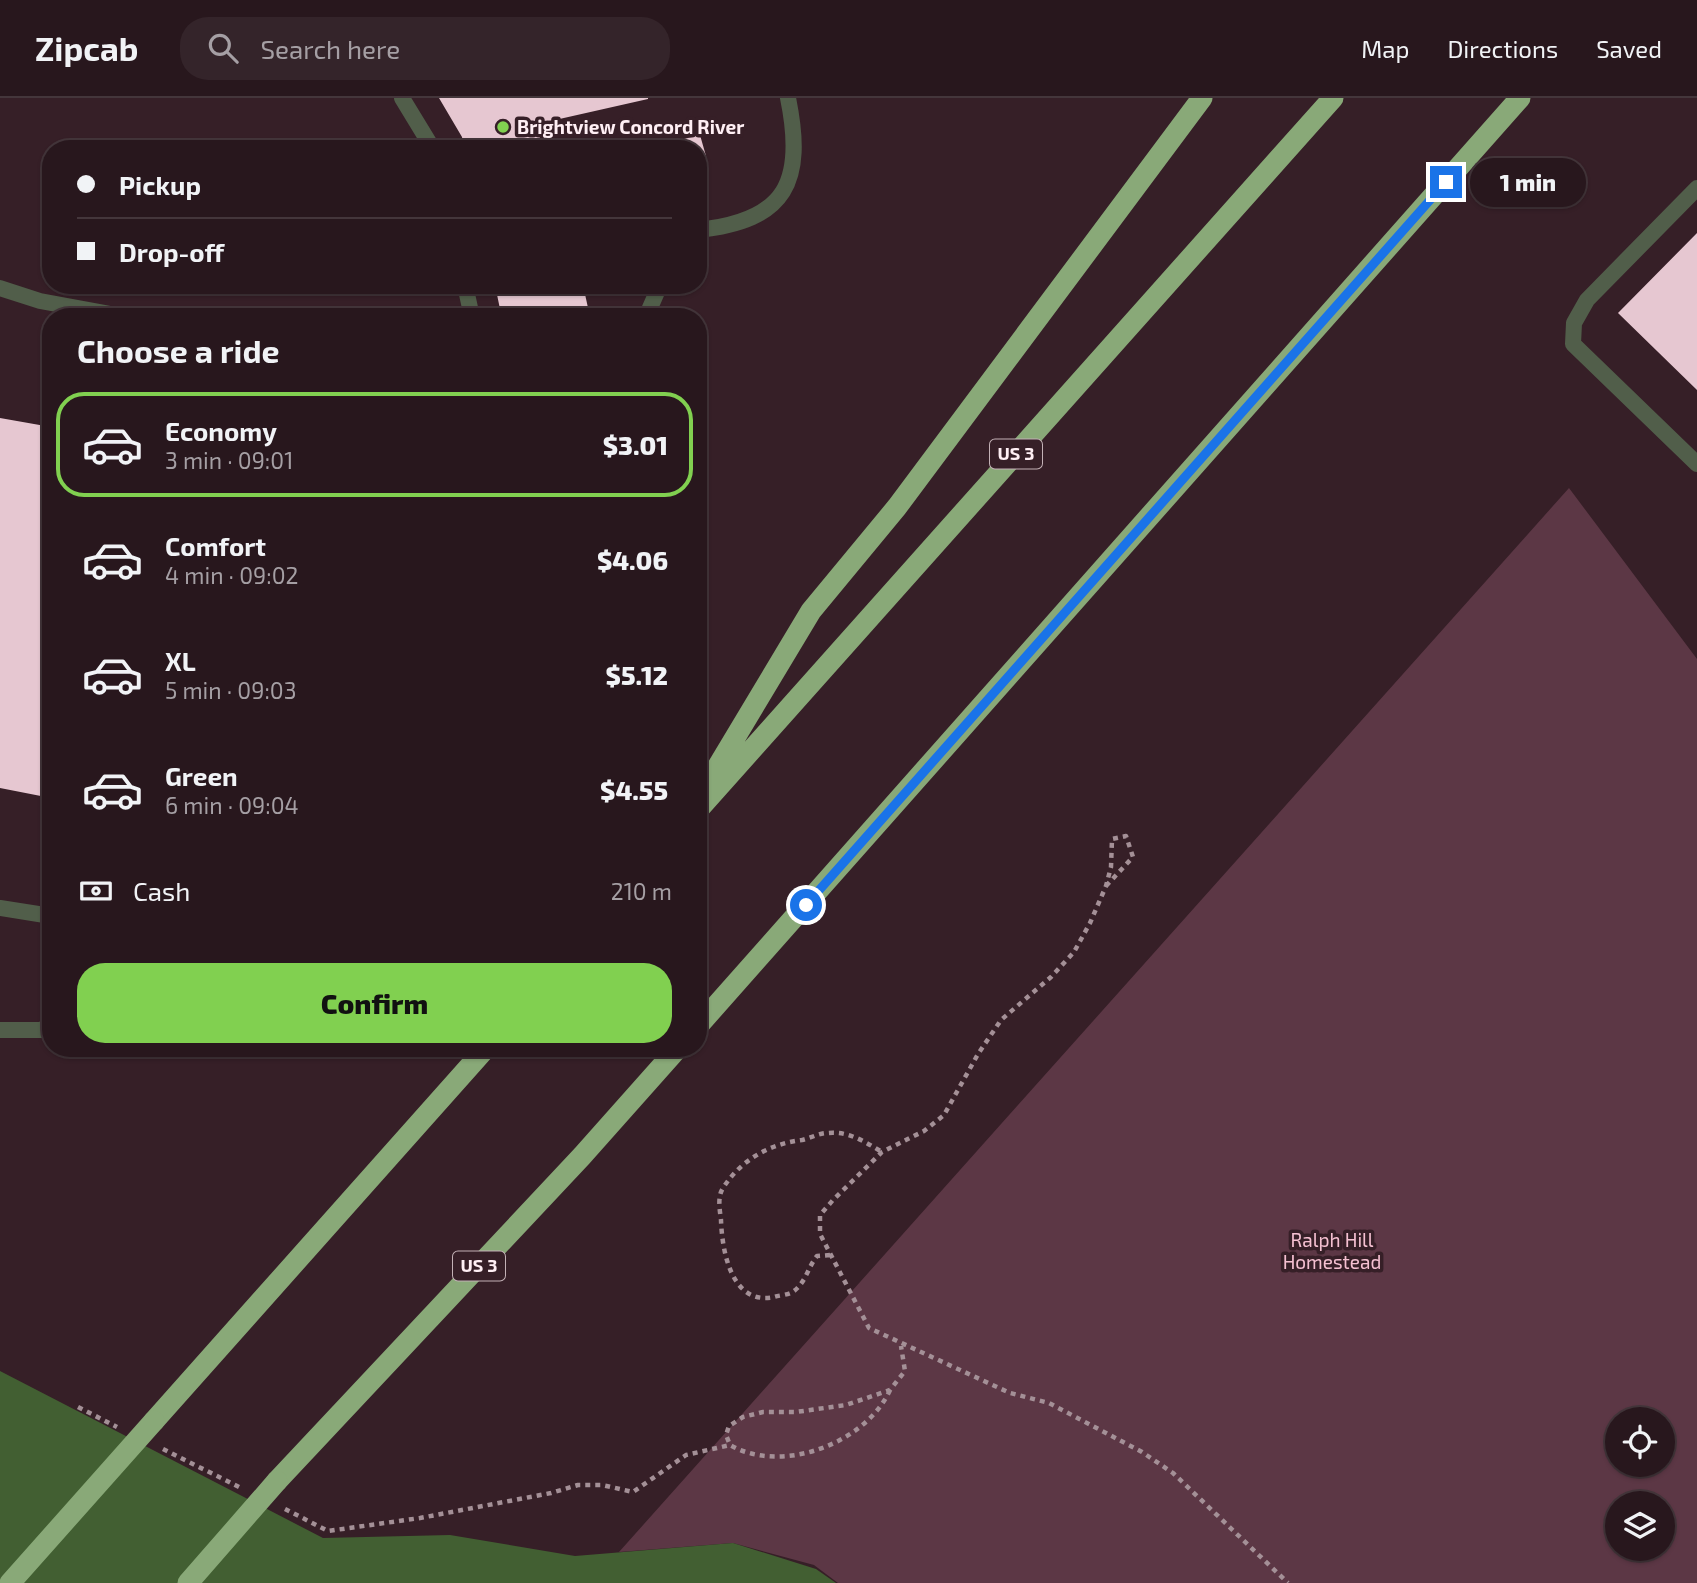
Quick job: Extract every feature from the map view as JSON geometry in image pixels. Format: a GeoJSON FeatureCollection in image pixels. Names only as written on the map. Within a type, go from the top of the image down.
{"type":"FeatureCollection","features":[{"type":"Feature","properties":{"kind":"highway"},"geometry":{"type":"LineString","coordinates":[[707,783],[811,611],[897,507],[1202,98]]}},
{"type":"Feature","properties":{"kind":"highway","name":"US 3"},"geometry":{"type":"LineString","coordinates":[[707,800],[1333,98]]}},
{"type":"Feature","properties":{"kind":"highway"},"geometry":{"type":"LineString","coordinates":[[707,1016],[1520,98]]}},
{"type":"Feature","properties":{"kind":"highway"},"geometry":{"type":"LineString","coordinates":[[10,1583],[478,1057]]}},
{"type":"Feature","properties":{"kind":"highway","name":"US 3"},"geometry":{"type":"LineString","coordinates":[[188,1583],[277,1481],[582,1156],[670,1057]]}},
{"type":"Feature","properties":{"kind":"lane"},"geometry":{"type":"LineString","coordinates":[[402,98],[428,140]]}},
{"type":"Feature","properties":{"kind":"lane"},"geometry":{"type":"LineString","coordinates":[[707,229],[739,225],[765,211],[785,191],[795,164],[796,135],[788,98]]}},
{"type":"Feature","properties":{"kind":"lane"},"geometry":{"type":"LineString","coordinates":[[1697,188],[1587,300],[1574,323],[1573,345],[1697,464]]}},
{"type":"Feature","properties":{"kind":"lane"},"geometry":{"type":"LineString","coordinates":[[0,288],[40,301],[78,308]]}},
{"type":"Feature","properties":{"kind":"lane"},"geometry":{"type":"LineString","coordinates":[[0,908],[42,915]]}},
{"type":"Feature","properties":{"kind":"lane"},"geometry":{"type":"LineString","coordinates":[[0,1030],[42,1030]]}},
{"type":"Feature","properties":{"kind":"path"},"geometry":{"type":"LineString","coordinates":[[1106,886],[1133,857],[1126,836],[1112,839],[1111,867],[1106,886],[1074,952],[1051,977],[1001,1020],[978,1054],[944,1115],[924,1131],[882,1152],[820,1215],[820,1234],[869,1328],[1010,1393],[1049,1403],[1142,1452],[1173,1474],[1288,1583]]}},
{"type":"Feature","properties":{"kind":"path"},"geometry":{"type":"LineString","coordinates":[[830,1255],[817,1256],[809,1265],[803,1282],[792,1293],[768,1298],[752,1295],[735,1281],[726,1260],[719,1204],[722,1189],[748,1159],[789,1141],[826,1133],[849,1134],[882,1152]]}},
{"type":"Feature","properties":{"kind":"path"},"geometry":{"type":"LineString","coordinates":[[278,1506],[328,1531],[420,1518],[551,1493],[578,1485],[602,1485],[633,1492],[686,1455],[730,1445],[752,1453],[784,1457],[835,1443],[873,1415],[905,1371],[901,1345]]}},
{"type":"Feature","properties":{"kind":"path"},"geometry":{"type":"LineString","coordinates":[[730,1445],[726,1435],[729,1426],[743,1417],[763,1412],[796,1412],[846,1405],[890,1390]]}},
{"type":"Feature","properties":{"kind":"path"},"geometry":{"type":"LineString","coordinates":[[78,1407],[128,1432]]}},
{"type":"Feature","properties":{"kind":"path"},"geometry":{"type":"LineString","coordinates":[[153,1444],[240,1487]]}},
{"type":"Feature","properties":{"kind":"green space","name":"Ralph Hill Homestead"},"geometry":{"type":"Polygon","coordinates":[[[1569,488],[1697,659],[1697,1583],[838,1583],[814,1565],[733,1543],[619,1552],[1569,488]]]}},
{"type":"Feature","properties":{"kind":"shaded area"},"geometry":{"type":"Polygon","coordinates":[[[0,1371],[323,1538],[450,1535],[575,1556],[733,1543],[816,1569],[836,1583],[0,1583],[0,1371]]]}},
{"type":"Feature","properties":{"kind":"building","name":"Brightview Concord River"},"geometry":{"type":"Polygon","coordinates":[[[439,98],[648,98],[555,120],[546,133],[548,140],[462,140],[439,98]]]}},
{"type":"Feature","properties":{"kind":"building"},"geometry":{"type":"Polygon","coordinates":[[[700,135],[701,140],[684,140],[700,135]]]}},
{"type":"Feature","properties":{"kind":"building"},"geometry":{"type":"Polygon","coordinates":[[[1697,233],[1697,390],[1618,313],[1697,233]]]}},
{"type":"Feature","properties":{"kind":"building"},"geometry":{"type":"Polygon","coordinates":[[[497,294],[585,294],[588,308],[507,307],[500,308],[497,294]]]}},
{"type":"Feature","properties":{"kind":"building"},"geometry":{"type":"Polygon","coordinates":[[[0,418],[42,425],[42,796],[0,788],[0,418]]]}},
{"type":"Feature","properties":{"kind":"place","name":"Brightview Concord River"},"geometry":{"type":"Point","coordinates":[503,127]}},
{"type":"Feature","properties":{"kind":"route"},"geometry":{"type":"LineString","coordinates":[[806,905],[1446,182]]}}]}
